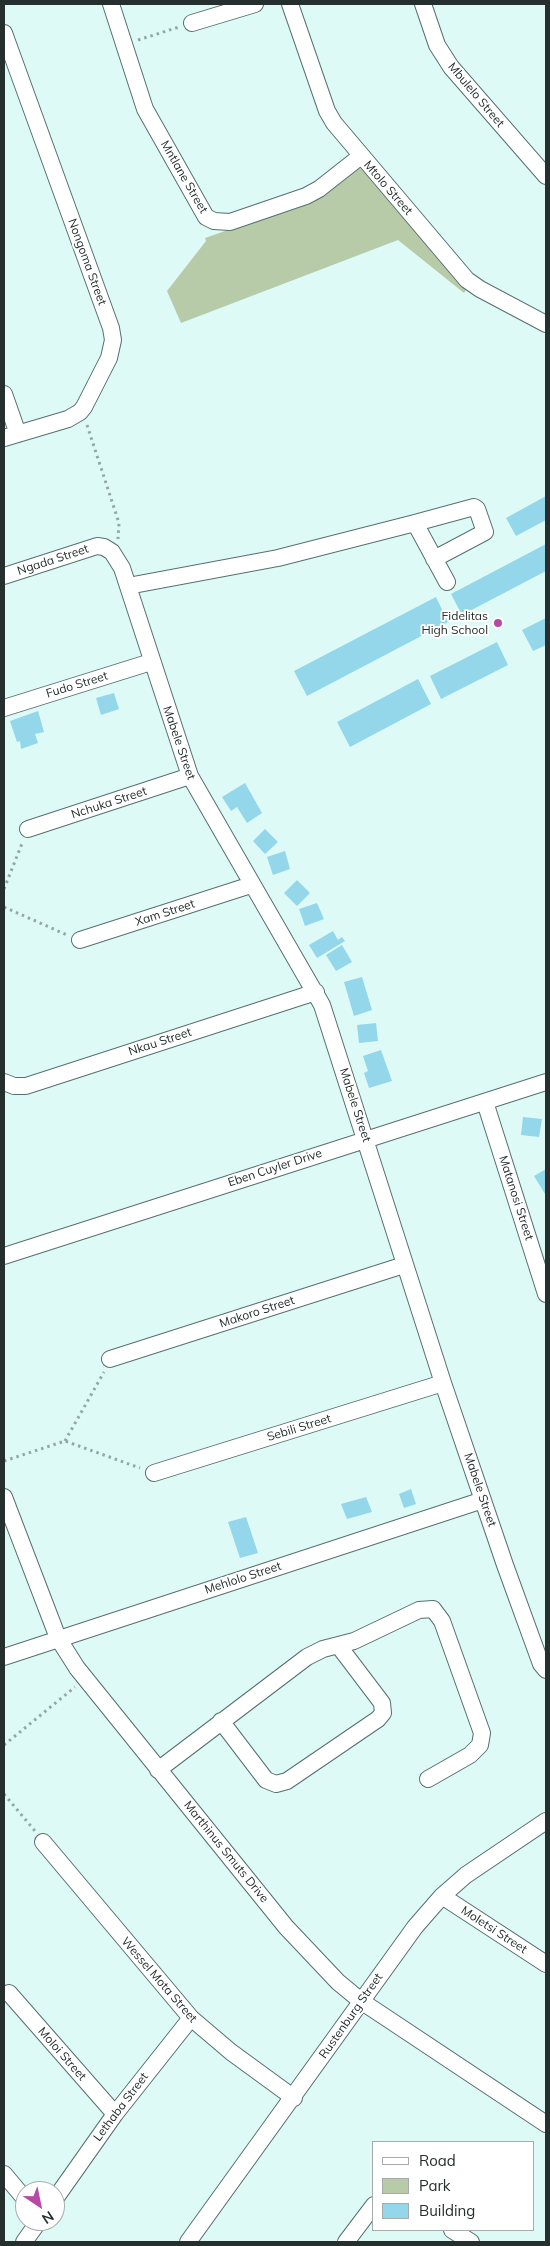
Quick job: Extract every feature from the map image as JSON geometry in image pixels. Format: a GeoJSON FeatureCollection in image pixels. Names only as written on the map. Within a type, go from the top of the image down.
{"type":"FeatureCollection","features":[{"type":"Feature","properties":{"kind":"street","name":"Mntlane Street"},"geometry":{"type":"LineString","coordinates":[[111,4],[145,108],[200,210],[214,221],[230,222],[306,196],[319,189],[361,156]]}},
{"type":"Feature","properties":{"kind":"street"},"geometry":{"type":"LineString","coordinates":[[192,23],[254,4]]}},
{"type":"Feature","properties":{"kind":"street","name":"Mtolo Street"},"geometry":{"type":"LineString","coordinates":[[290,4],[327,111],[334,123],[468,280],[480,289],[546,324]]}},
{"type":"Feature","properties":{"kind":"street","name":"Mbulelo Street"},"geometry":{"type":"LineString","coordinates":[[423,4],[437,45],[451,67],[546,176]]}},
{"type":"Feature","properties":{"kind":"street","name":"Nongoma Street"},"geometry":{"type":"LineString","coordinates":[[4,33],[111,328],[112,351],[84,408]]}},
{"type":"Feature","properties":{"kind":"street"},"geometry":{"type":"LineString","coordinates":[[4,394],[11,436],[68,419],[84,408]]}},
{"type":"Feature","properties":{"kind":"street"},"geometry":{"type":"LineString","coordinates":[[128,586],[278,558],[474,507],[478,509],[485,532],[434,560]]}},
{"type":"Feature","properties":{"kind":"street"},"geometry":{"type":"LineString","coordinates":[[415,523],[446,582]]}},
{"type":"Feature","properties":{"kind":"street","name":"Ngada Street"},"geometry":{"type":"LineString","coordinates":[[4,576],[96,546],[104,547],[112,552]]}},
{"type":"Feature","properties":{"kind":"street","name":"Mabele Street"},"geometry":{"type":"LineString","coordinates":[[112,552],[122,568],[151,662],[190,776],[251,885],[316,992],[366,1138],[404,1265],[443,1383],[483,1500],[544,1667]]}},
{"type":"Feature","properties":{"kind":"street","name":"Fudo Street"},"geometry":{"type":"LineString","coordinates":[[4,708],[151,662]]}},
{"type":"Feature","properties":{"kind":"street","name":"Nchuka Street"},"geometry":{"type":"LineString","coordinates":[[28,829],[190,776]]}},
{"type":"Feature","properties":{"kind":"street","name":"Xam Street"},"geometry":{"type":"LineString","coordinates":[[80,940],[251,885]]}},
{"type":"Feature","properties":{"kind":"street","name":"Nkau Street"},"geometry":{"type":"LineString","coordinates":[[4,1082],[14,1086],[26,1086],[316,992]]}},
{"type":"Feature","properties":{"kind":"street","name":"Eben Cuyler Drive"},"geometry":{"type":"LineString","coordinates":[[4,1256],[366,1138],[546,1082]]}},
{"type":"Feature","properties":{"kind":"street","name":"Matanosi Street"},"geometry":{"type":"LineString","coordinates":[[485,1102],[546,1294]]}},
{"type":"Feature","properties":{"kind":"street","name":"Makoro Street"},"geometry":{"type":"LineString","coordinates":[[110,1360],[404,1265]]}},
{"type":"Feature","properties":{"kind":"street","name":"Sebili Street"},"geometry":{"type":"LineString","coordinates":[[154,1473],[443,1383]]}},
{"type":"Feature","properties":{"kind":"street","name":"Marthinus Smuts Drive"},"geometry":{"type":"LineString","coordinates":[[4,1497],[58,1638],[86,1679],[286,1927],[338,1982],[362,2001],[546,2124]]}},
{"type":"Feature","properties":{"kind":"street","name":"Mehlolo Street"},"geometry":{"type":"LineString","coordinates":[[4,1657],[483,1500]]}},
{"type":"Feature","properties":{"kind":"street"},"geometry":{"type":"LineString","coordinates":[[158,1770],[307,1657],[354,1640],[419,1610],[433,1609],[442,1621],[482,1733],[480,1745],[470,1755],[428,1780]]}},
{"type":"Feature","properties":{"kind":"street"},"geometry":{"type":"LineString","coordinates":[[221,1721],[266,1780],[276,1784],[287,1781],[378,1719],[382,1713],[382,1703],[338,1645]]}},
{"type":"Feature","properties":{"kind":"street","name":"Rustenburg Street"},"geometry":{"type":"LineString","coordinates":[[188,2242],[294,2098],[415,1927],[442,1896],[466,1875],[546,1821]]}},
{"type":"Feature","properties":{"kind":"street","name":"Wessel Mota Street"},"geometry":{"type":"LineString","coordinates":[[43,1842],[191,2018],[215,2040],[294,2098]]}},
{"type":"Feature","properties":{"kind":"street","name":"Moletsi Street"},"geometry":{"type":"LineString","coordinates":[[442,1896],[546,1964]]}},
{"type":"Feature","properties":{"kind":"street","name":"Moloi Street"},"geometry":{"type":"LineString","coordinates":[[9,1993],[115,2114]]}},
{"type":"Feature","properties":{"kind":"street","name":"Lethaba Street"},"geometry":{"type":"LineString","coordinates":[[65,2185],[115,2114],[191,2018]]}},
{"type":"Feature","properties":{"kind":"street"},"geometry":{"type":"LineString","coordinates":[[4,2174],[15,2187]]}},
{"type":"Feature","properties":{"kind":"street"},"geometry":{"type":"LineString","coordinates":[[346,2242],[372,2208]]}},
{"type":"Feature","properties":{"kind":"street"},"geometry":{"type":"LineString","coordinates":[[24,2242],[32,2231]]}},
{"type":"Feature","properties":{"kind":"street"},"geometry":{"type":"LineString","coordinates":[[454,2231],[471,2242]]}},
{"type":"Feature","properties":{"kind":"path"},"geometry":{"type":"LineString","coordinates":[[124,44],[192,23]]}},
{"type":"Feature","properties":{"kind":"path"},"geometry":{"type":"LineString","coordinates":[[84,408],[86,422],[119,523],[117,543],[112,552]]}},
{"type":"Feature","properties":{"kind":"path"},"geometry":{"type":"LineString","coordinates":[[4,889],[28,829]]}},
{"type":"Feature","properties":{"kind":"path"},"geometry":{"type":"LineString","coordinates":[[4,907],[80,940]]}},
{"type":"Feature","properties":{"kind":"path"},"geometry":{"type":"LineString","coordinates":[[65,1441],[110,1360]]}},
{"type":"Feature","properties":{"kind":"path"},"geometry":{"type":"LineString","coordinates":[[4,1461],[65,1441],[154,1473]]}},
{"type":"Feature","properties":{"kind":"path"},"geometry":{"type":"LineString","coordinates":[[4,1745],[86,1679]]}},
{"type":"Feature","properties":{"kind":"path"},"geometry":{"type":"LineString","coordinates":[[4,1794],[43,1842]]}},
{"type":"Feature","properties":{"kind":"green space"},"geometry":{"type":"Polygon","coordinates":[[[360,168],[468,287],[464,293],[398,240],[181,323],[167,291],[206,241],[205,238],[318,199],[360,168]]]}},
{"type":"Feature","properties":{"kind":"building"},"geometry":{"type":"Polygon","coordinates":[[[546,496],[546,520],[516,536],[506,518],[546,496]]]}},
{"type":"Feature","properties":{"kind":"building"},"geometry":{"type":"Polygon","coordinates":[[[546,544],[546,571],[462,615],[451,594],[546,544]]]}},
{"type":"Feature","properties":{"kind":"building"},"geometry":{"type":"Polygon","coordinates":[[[436,597],[448,622],[307,696],[294,671],[436,597]]]}},
{"type":"Feature","properties":{"kind":"building"},"geometry":{"type":"Polygon","coordinates":[[[546,618],[546,645],[533,651],[522,630],[546,618]]]}},
{"type":"Feature","properties":{"kind":"building"},"geometry":{"type":"Polygon","coordinates":[[[497,642],[508,665],[441,699],[430,676],[497,642]]]}},
{"type":"Feature","properties":{"kind":"building"},"geometry":{"type":"Polygon","coordinates":[[[418,679],[431,704],[350,747],[337,722],[418,679]]]}},
{"type":"Feature","properties":{"kind":"building"},"geometry":{"type":"Polygon","coordinates":[[[114,693],[119,709],[101,715],[96,698],[114,693]]]}},
{"type":"Feature","properties":{"kind":"building"},"geometry":{"type":"Polygon","coordinates":[[[38,711],[44,732],[35,734],[38,743],[21,749],[20,741],[17,742],[10,721],[38,711]]]}},
{"type":"Feature","properties":{"kind":"building"},"geometry":{"type":"Polygon","coordinates":[[[245,783],[262,813],[247,823],[237,807],[231,811],[222,797],[245,783]]]}},
{"type":"Feature","properties":{"kind":"building"},"geometry":{"type":"Polygon","coordinates":[[[265,829],[278,842],[265,854],[253,841],[265,829]]]}},
{"type":"Feature","properties":{"kind":"building"},"geometry":{"type":"Polygon","coordinates":[[[285,851],[290,869],[273,875],[267,857],[285,851]]]}},
{"type":"Feature","properties":{"kind":"building"},"geometry":{"type":"Polygon","coordinates":[[[297,880],[310,893],[297,906],[284,893],[297,880]]]}},
{"type":"Feature","properties":{"kind":"building"},"geometry":{"type":"Polygon","coordinates":[[[317,903],[324,919],[305,926],[299,909],[317,903]]]}},
{"type":"Feature","properties":{"kind":"building"},"geometry":{"type":"Polygon","coordinates":[[[333,931],[338,940],[342,937],[345,941],[317,958],[309,945],[333,931]]]}},
{"type":"Feature","properties":{"kind":"building"},"geometry":{"type":"Polygon","coordinates":[[[342,945],[352,962],[336,971],[326,955],[342,945]]]}},
{"type":"Feature","properties":{"kind":"building"},"geometry":{"type":"Polygon","coordinates":[[[362,977],[372,1010],[354,1016],[344,982],[362,977]]]}},
{"type":"Feature","properties":{"kind":"building"},"geometry":{"type":"Polygon","coordinates":[[[376,1023],[378,1041],[359,1043],[357,1025],[376,1023]]]}},
{"type":"Feature","properties":{"kind":"building"},"geometry":{"type":"Polygon","coordinates":[[[381,1050],[392,1081],[369,1088],[364,1073],[368,1071],[363,1056],[381,1050]]]}},
{"type":"Feature","properties":{"kind":"building"},"geometry":{"type":"Polygon","coordinates":[[[523,1117],[542,1119],[539,1137],[521,1135],[523,1117]]]}},
{"type":"Feature","properties":{"kind":"building"},"geometry":{"type":"Polygon","coordinates":[[[546,1169],[546,1193],[545,1194],[534,1176],[546,1169]]]}},
{"type":"Feature","properties":{"kind":"building"},"geometry":{"type":"Polygon","coordinates":[[[411,1489],[416,1504],[404,1508],[399,1494],[411,1489]]]}},
{"type":"Feature","properties":{"kind":"building"},"geometry":{"type":"Polygon","coordinates":[[[366,1497],[372,1512],[347,1519],[341,1504],[366,1497]]]}},
{"type":"Feature","properties":{"kind":"building"},"geometry":{"type":"Polygon","coordinates":[[[246,1517],[258,1553],[240,1558],[228,1522],[246,1517]]]}},
{"type":"Feature","properties":{"kind":"place","name":"Fidelitas High School"},"geometry":{"type":"Point","coordinates":[498,623]}}]}
